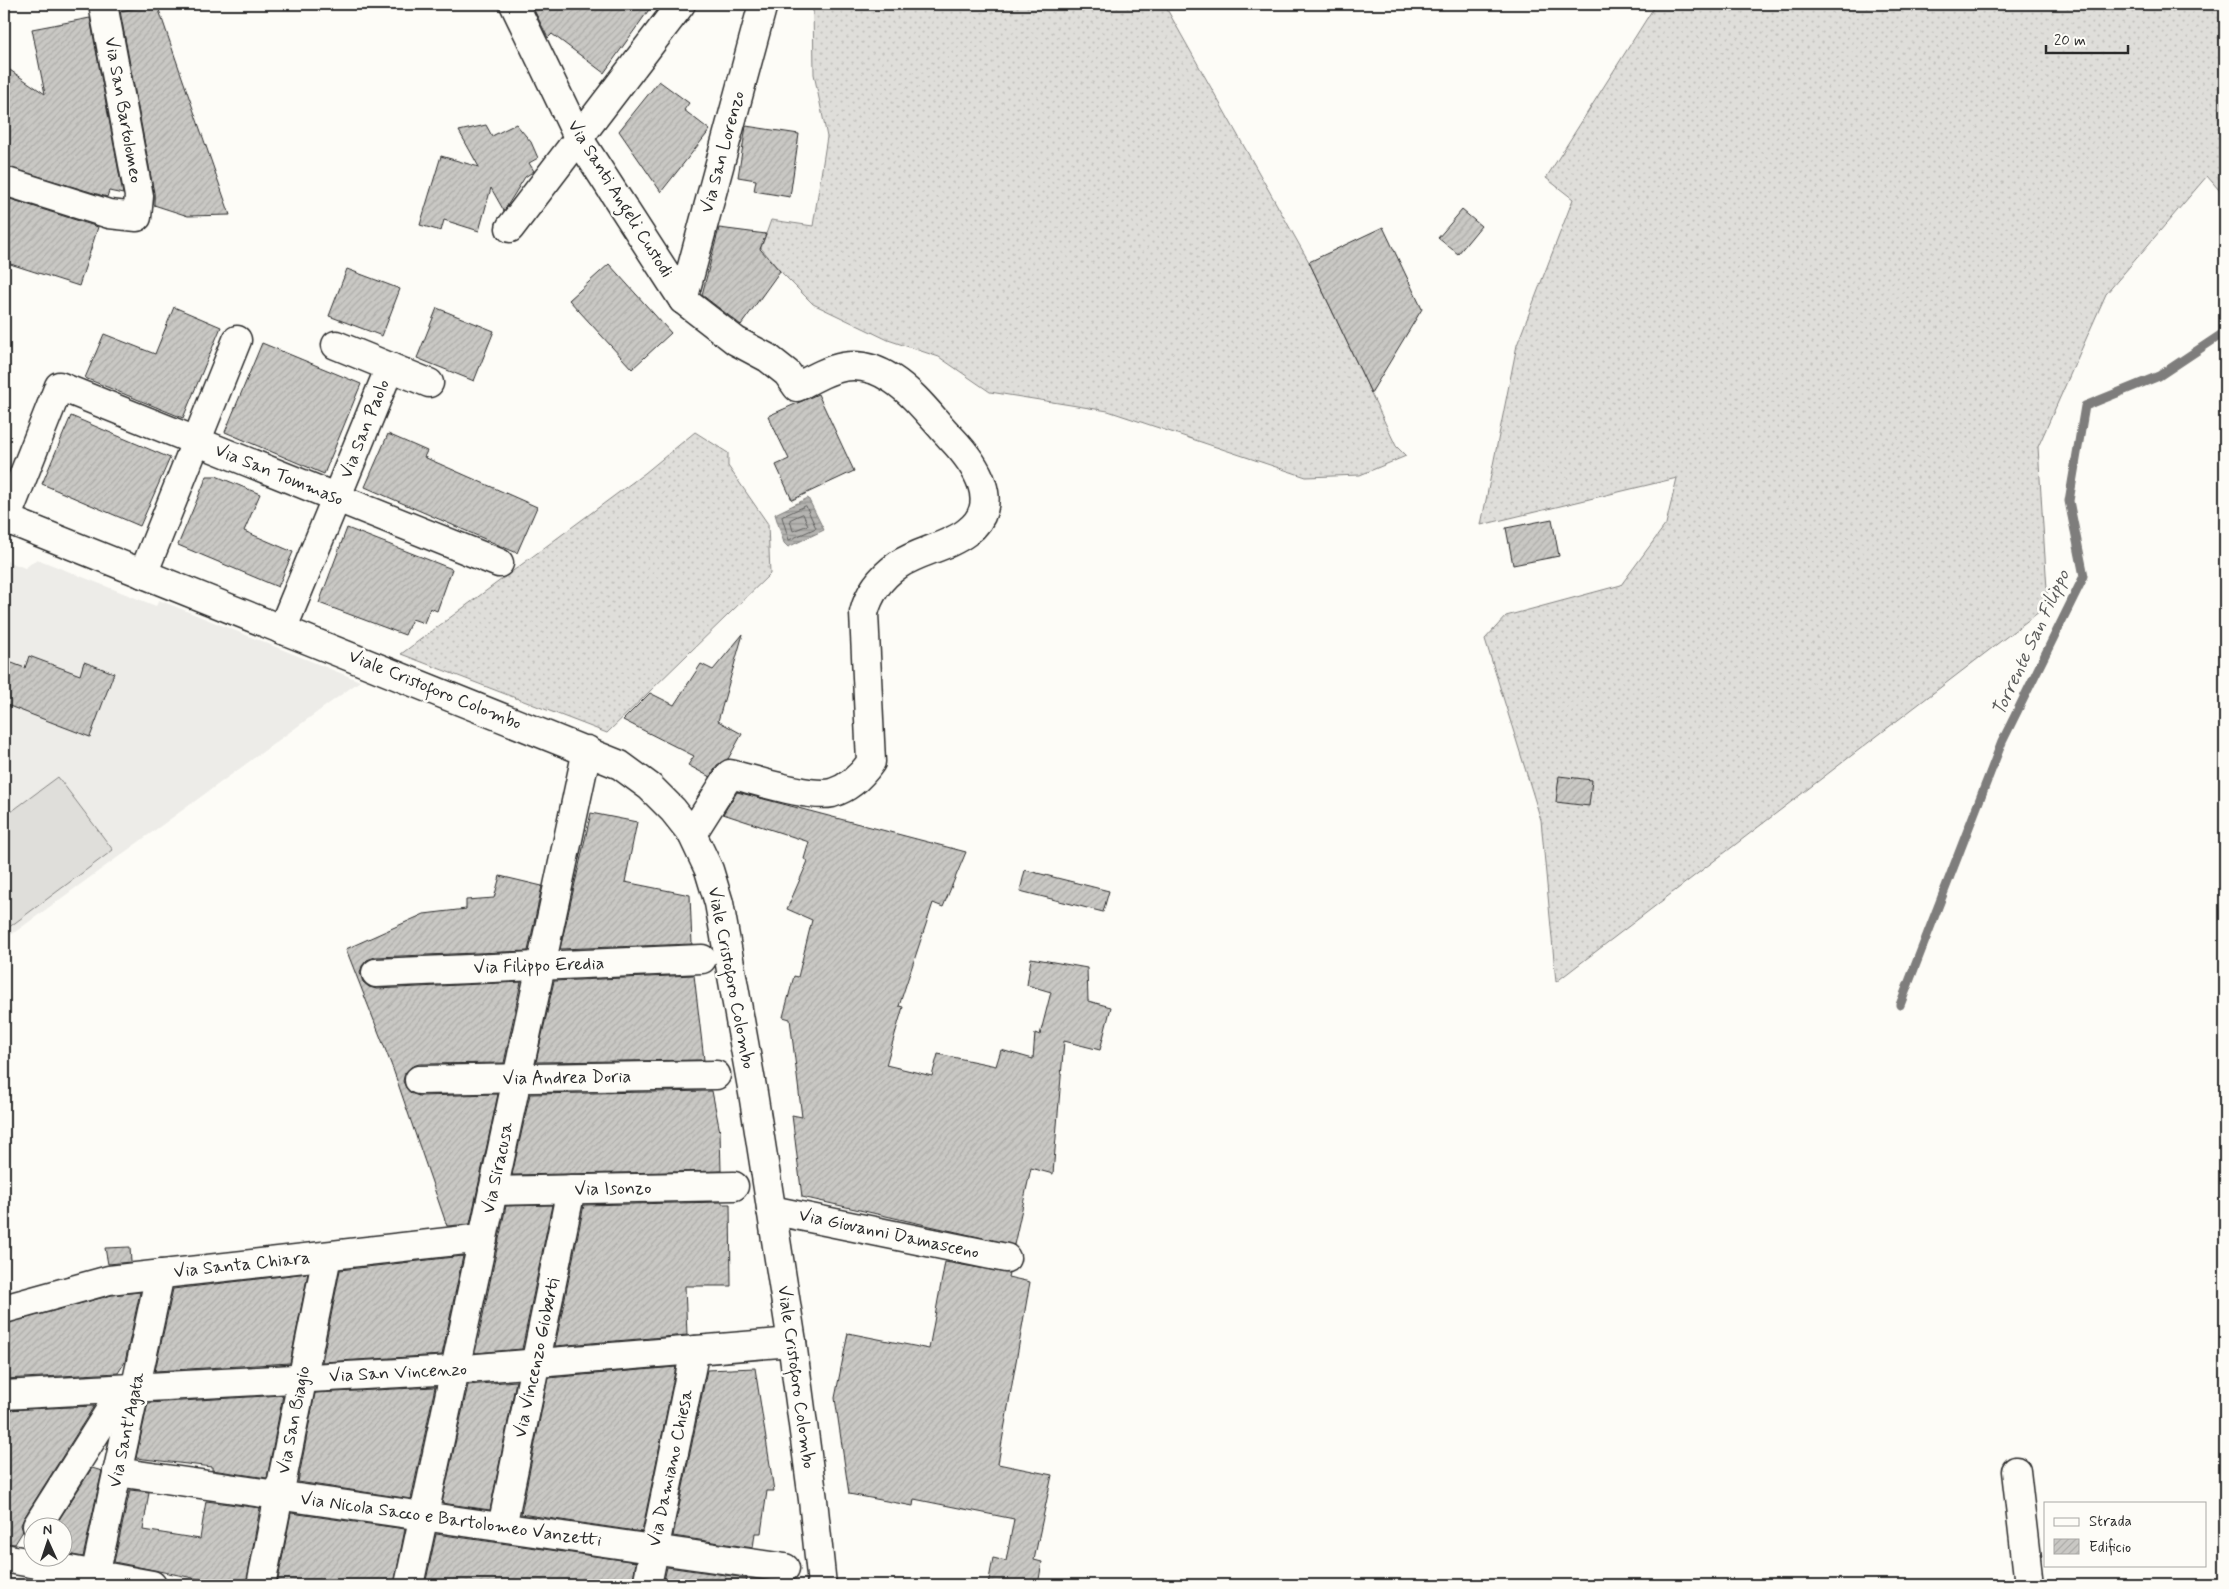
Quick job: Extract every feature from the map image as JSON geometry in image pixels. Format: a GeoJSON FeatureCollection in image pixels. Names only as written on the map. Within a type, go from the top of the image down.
{"type":"FeatureCollection","features":[{"type":"Feature","properties":{"kind":"street","name":"Via San Bartolomeo"},"geometry":{"type":"LineString","coordinates":[[4,181],[109,214],[138,217],[138,196],[103,4]]}},
{"type":"Feature","properties":{"kind":"street","name":"Via Santi Angeli Custodi"},"geometry":{"type":"LineString","coordinates":[[514,4],[579,139],[683,300],[736,341],[768,358],[787,373],[797,387],[829,370],[848,365],[864,365],[882,372],[898,383],[967,454],[977,470],[984,490],[985,504],[977,522],[966,533],[899,564],[881,579],[868,599],[864,613],[871,762],[863,774],[849,785],[833,792],[814,794],[730,774],[692,834]]}},
{"type":"Feature","properties":{"kind":"street"},"geometry":{"type":"LineString","coordinates":[[510,228],[681,4]]}},
{"type":"Feature","properties":{"kind":"street","name":"Via San Lorenzo"},"geometry":{"type":"LineString","coordinates":[[683,300],[763,4]]}},
{"type":"Feature","properties":{"kind":"street"},"geometry":{"type":"LineString","coordinates":[[143,574],[237,340]]}},
{"type":"Feature","properties":{"kind":"street"},"geometry":{"type":"LineString","coordinates":[[336,345],[429,383]]}},
{"type":"Feature","properties":{"kind":"street","name":"Via San Paolo"},"geometry":{"type":"LineString","coordinates":[[282,630],[390,367]]}},
{"type":"Feature","properties":{"kind":"street","name":"Via San Tommaso"},"geometry":{"type":"LineString","coordinates":[[5,518],[59,386],[499,563]]}},
{"type":"Feature","properties":{"kind":"street","name":"Viale Cristoforo Colombo"},"geometry":{"type":"LineString","coordinates":[[5,518],[587,750],[620,765],[650,787],[673,810],[692,834],[709,870],[719,903],[753,1093],[792,1342],[822,1585]]}},
{"type":"Feature","properties":{"kind":"street","name":"Via Siracusa"},"geometry":{"type":"LineString","coordinates":[[409,1585],[587,750]]}},
{"type":"Feature","properties":{"kind":"street","name":"Via Filippo Eredia"},"geometry":{"type":"LineString","coordinates":[[376,972],[702,959]]}},
{"type":"Feature","properties":{"kind":"street","name":"Via Andrea Doria"},"geometry":{"type":"LineString","coordinates":[[419,1080],[716,1075]]}},
{"type":"Feature","properties":{"kind":"street","name":"Via Isonzo"},"geometry":{"type":"LineString","coordinates":[[493,1191],[734,1186]]}},
{"type":"Feature","properties":{"kind":"street","name":"Via Vincenzo Gioberti"},"geometry":{"type":"LineString","coordinates":[[502,1527],[571,1190]]}},
{"type":"Feature","properties":{"kind":"street","name":"Via Giovanni Damasceno"},"geometry":{"type":"LineString","coordinates":[[771,1210],[1006,1258]]}},
{"type":"Feature","properties":{"kind":"street","name":"Via Santa Chiara"},"geometry":{"type":"LineString","coordinates":[[4,1309],[108,1280],[483,1238]]}},
{"type":"Feature","properties":{"kind":"street","name":"Via San Biagio"},"geometry":{"type":"LineString","coordinates":[[261,1585],[327,1256]]}},
{"type":"Feature","properties":{"kind":"street","name":"Via Sant'Agata"},"geometry":{"type":"LineString","coordinates":[[94,1580],[160,1274]]}},
{"type":"Feature","properties":{"kind":"street","name":"Via San Vincenzo"},"geometry":{"type":"LineString","coordinates":[[4,1395],[454,1370],[792,1342]]}},
{"type":"Feature","properties":{"kind":"street","name":"Via Damiano Chiesa"},"geometry":{"type":"LineString","coordinates":[[647,1585],[695,1350]]}},
{"type":"Feature","properties":{"kind":"street"},"geometry":{"type":"LineString","coordinates":[[43,1516],[114,1404],[136,1388]]}},
{"type":"Feature","properties":{"kind":"street"},"geometry":{"type":"LineString","coordinates":[[2016,1471],[2029,1585]]}},
{"type":"Feature","properties":{"kind":"street","name":"Via Nicola Sacco e Bartolomeo Vanzetti"},"geometry":{"type":"LineString","coordinates":[[118,1472],[785,1568]]}},
{"type":"Feature","properties":{"kind":"street"},"geometry":{"type":"LineString","coordinates":[[22,1547],[8,1566],[94,1580],[152,1585]]}},
{"type":"Feature","properties":{"kind":"shaded area"},"geometry":{"type":"Polygon","coordinates":[[[813,4],[1164,4],[1309,262],[1396,446],[1406,456],[1360,475],[1306,477],[1108,411],[990,392],[939,357],[888,340],[813,304],[780,271],[761,248],[771,220],[813,226],[827,137],[814,74],[813,4]]]}},
{"type":"Feature","properties":{"kind":"shaded area"},"geometry":{"type":"Polygon","coordinates":[[[1656,4],[2225,4],[2225,197],[2207,176],[2106,294],[2038,447],[2048,605],[1556,982],[1541,820],[1485,639],[1506,616],[1621,585],[1666,524],[1677,478],[1481,525],[1517,345],[1573,199],[1546,178],[1656,4]]]}},
{"type":"Feature","properties":{"kind":"shaded area"},"geometry":{"type":"Polygon","coordinates":[[[695,432],[728,453],[728,466],[768,524],[770,574],[607,733],[401,654],[645,473],[695,432]]]}},
{"type":"Feature","properties":{"kind":"shaded area"},"geometry":{"type":"Polygon","coordinates":[[[37,559],[156,606],[159,600],[360,681],[4,940],[4,560],[25,568],[37,559]]]}},
{"type":"Feature","properties":{"kind":"shaded area"},"geometry":{"type":"Polygon","coordinates":[[[58,777],[113,850],[4,931],[4,817],[58,777]]]}},
{"type":"Feature","properties":{"kind":"water"},"geometry":{"type":"Polygon","coordinates":[[[808,498],[824,530],[788,547],[784,543],[775,514],[808,498]]]}},
{"type":"Feature","properties":{"kind":"building"},"geometry":{"type":"Polygon","coordinates":[[[157,4],[230,215],[188,216],[154,205],[154,193],[120,11],[157,4]]]}},
{"type":"Feature","properties":{"kind":"building"},"geometry":{"type":"Polygon","coordinates":[[[531,4],[653,4],[604,73],[552,34],[548,38],[531,4]]]}},
{"type":"Feature","properties":{"kind":"building"},"geometry":{"type":"Polygon","coordinates":[[[90,18],[123,194],[109,191],[107,197],[4,166],[4,66],[45,94],[32,29],[90,18]]]}},
{"type":"Feature","properties":{"kind":"building"},"geometry":{"type":"Polygon","coordinates":[[[659,81],[689,103],[684,110],[710,130],[661,192],[619,131],[659,81]]]}},
{"type":"Feature","properties":{"kind":"building"},"geometry":{"type":"Polygon","coordinates":[[[516,124],[531,142],[538,158],[529,163],[534,171],[525,177],[504,211],[491,188],[479,231],[444,220],[441,231],[420,225],[441,156],[479,167],[459,131],[486,125],[492,136],[516,124]]]}},
{"type":"Feature","properties":{"kind":"building"},"geometry":{"type":"Polygon","coordinates":[[[746,126],[799,134],[790,197],[754,191],[756,180],[738,177],[746,126]]]}},
{"type":"Feature","properties":{"kind":"building"},"geometry":{"type":"Polygon","coordinates":[[[4,197],[98,227],[79,286],[4,262],[4,197]]]}},
{"type":"Feature","properties":{"kind":"building"},"geometry":{"type":"Polygon","coordinates":[[[1462,210],[1481,226],[1458,254],[1438,238],[1462,210]]]}},
{"type":"Feature","properties":{"kind":"building"},"geometry":{"type":"Polygon","coordinates":[[[1383,227],[1422,309],[1371,393],[1309,262],[1383,227]]]}},
{"type":"Feature","properties":{"kind":"building"},"geometry":{"type":"Polygon","coordinates":[[[719,228],[766,234],[760,249],[780,271],[741,325],[702,295],[719,228]]]}},
{"type":"Feature","properties":{"kind":"building"},"geometry":{"type":"Polygon","coordinates":[[[609,264],[671,333],[632,369],[569,300],[609,264]]]}},
{"type":"Feature","properties":{"kind":"building"},"geometry":{"type":"Polygon","coordinates":[[[347,269],[400,289],[382,336],[329,316],[347,269]]]}},
{"type":"Feature","properties":{"kind":"building"},"geometry":{"type":"Polygon","coordinates":[[[174,307],[221,327],[183,418],[85,378],[104,334],[155,354],[174,307]]]}},
{"type":"Feature","properties":{"kind":"building"},"geometry":{"type":"Polygon","coordinates":[[[437,308],[494,331],[474,381],[417,358],[437,308]]]}},
{"type":"Feature","properties":{"kind":"building"},"geometry":{"type":"Polygon","coordinates":[[[262,343],[361,384],[324,474],[225,432],[262,343]]]}},
{"type":"Feature","properties":{"kind":"building"},"geometry":{"type":"Polygon","coordinates":[[[818,394],[854,471],[792,500],[776,465],[789,459],[768,416],[818,394]]]}},
{"type":"Feature","properties":{"kind":"building"},"geometry":{"type":"Polygon","coordinates":[[[71,416],[170,458],[140,526],[42,484],[71,416]]]}},
{"type":"Feature","properties":{"kind":"building"},"geometry":{"type":"Polygon","coordinates":[[[388,434],[427,451],[424,457],[537,507],[517,553],[365,487],[388,434]]]}},
{"type":"Feature","properties":{"kind":"building"},"geometry":{"type":"Polygon","coordinates":[[[207,476],[216,476],[260,494],[244,531],[293,552],[278,587],[178,545],[207,476]]]}},
{"type":"Feature","properties":{"kind":"building"},"geometry":{"type":"Polygon","coordinates":[[[1552,519],[1559,556],[1513,565],[1506,528],[1552,519]]]}},
{"type":"Feature","properties":{"kind":"building"},"geometry":{"type":"Polygon","coordinates":[[[347,528],[452,569],[437,611],[430,608],[424,623],[412,619],[405,635],[319,603],[347,528]]]}},
{"type":"Feature","properties":{"kind":"building"},"geometry":{"type":"Polygon","coordinates":[[[743,634],[718,721],[742,734],[728,759],[717,765],[710,777],[688,765],[694,756],[623,720],[650,693],[674,705],[701,664],[713,670],[743,634]]]}},
{"type":"Feature","properties":{"kind":"building"},"geometry":{"type":"Polygon","coordinates":[[[29,656],[80,675],[84,662],[114,673],[90,737],[4,704],[4,660],[25,668],[29,656]]]}},
{"type":"Feature","properties":{"kind":"building"},"geometry":{"type":"Polygon","coordinates":[[[1559,776],[1592,780],[1589,806],[1556,802],[1559,776]]]}},
{"type":"Feature","properties":{"kind":"building"},"geometry":{"type":"Polygon","coordinates":[[[737,792],[966,852],[943,907],[933,903],[899,1006],[903,1007],[886,1065],[932,1076],[938,1054],[996,1066],[1001,1050],[1033,1059],[1035,1033],[1040,1035],[1051,992],[1027,985],[1031,958],[1087,968],[1088,1001],[1111,1007],[1100,1050],[1064,1041],[1053,1174],[1031,1168],[1014,1245],[802,1197],[792,1115],[802,1117],[790,1019],[783,1017],[794,976],[798,977],[812,920],[787,909],[808,861],[804,859],[809,842],[723,814],[737,792]]]}},
{"type":"Feature","properties":{"kind":"building"},"geometry":{"type":"Polygon","coordinates":[[[591,813],[637,822],[625,882],[690,895],[692,944],[560,949],[591,813]]]}},
{"type":"Feature","properties":{"kind":"building"},"geometry":{"type":"Polygon","coordinates":[[[1025,870],[1109,891],[1103,912],[1020,891],[1025,870]]]}},
{"type":"Feature","properties":{"kind":"building"},"geometry":{"type":"Polygon","coordinates":[[[500,876],[542,886],[528,951],[375,957],[367,960],[362,966],[360,973],[363,982],[369,987],[377,989],[521,982],[504,1063],[419,1064],[411,1067],[405,1073],[403,1081],[406,1088],[411,1093],[419,1096],[498,1094],[470,1224],[447,1226],[393,1069],[346,949],[424,914],[466,909],[466,900],[494,898],[500,876]]]}},
{"type":"Feature","properties":{"kind":"building"},"geometry":{"type":"Polygon","coordinates":[[[694,975],[704,1060],[536,1062],[554,981],[694,975]]]}},
{"type":"Feature","properties":{"kind":"building"},"geometry":{"type":"Polygon","coordinates":[[[712,1091],[720,1132],[721,1171],[512,1175],[530,1094],[712,1091]]]}},
{"type":"Feature","properties":{"kind":"building"},"geometry":{"type":"Polygon","coordinates":[[[722,1202],[722,1204],[730,1204],[731,1286],[685,1286],[687,1335],[555,1346],[584,1205],[722,1202]]]}},
{"type":"Feature","properties":{"kind":"building"},"geometry":{"type":"Polygon","coordinates":[[[552,1205],[522,1349],[475,1353],[506,1206],[552,1205]]]}},
{"type":"Feature","properties":{"kind":"building"},"geometry":{"type":"Polygon","coordinates":[[[130,1247],[131,1262],[108,1264],[105,1248],[130,1247]]]}},
{"type":"Feature","properties":{"kind":"building"},"geometry":{"type":"Polygon","coordinates":[[[463,1256],[442,1355],[322,1362],[340,1270],[463,1256]]]}},
{"type":"Feature","properties":{"kind":"building"},"geometry":{"type":"Polygon","coordinates":[[[945,1262],[1009,1273],[1008,1277],[1030,1282],[998,1464],[1052,1475],[1034,1560],[1042,1562],[1038,1585],[988,1585],[993,1558],[1006,1561],[1014,1519],[914,1499],[913,1506],[849,1494],[835,1398],[848,1333],[929,1349],[945,1262]]]}},
{"type":"Feature","properties":{"kind":"building"},"geometry":{"type":"Polygon","coordinates":[[[308,1273],[290,1363],[155,1371],[173,1289],[308,1273]]]}},
{"type":"Feature","properties":{"kind":"building"},"geometry":{"type":"Polygon","coordinates":[[[140,1292],[125,1362],[118,1373],[4,1379],[4,1324],[112,1295],[140,1292]]]}},
{"type":"Feature","properties":{"kind":"building"},"geometry":{"type":"Polygon","coordinates":[[[676,1367],[642,1532],[521,1514],[548,1378],[676,1367]]]}},
{"type":"Feature","properties":{"kind":"building"},"geometry":{"type":"Polygon","coordinates":[[[755,1368],[774,1491],[767,1491],[761,1533],[755,1533],[753,1548],[673,1536],[707,1370],[755,1368]]]}},
{"type":"Feature","properties":{"kind":"building"},"geometry":{"type":"Polygon","coordinates":[[[516,1381],[490,1510],[442,1503],[468,1385],[516,1381]]]}},
{"type":"Feature","properties":{"kind":"building"},"geometry":{"type":"Polygon","coordinates":[[[435,1387],[411,1499],[298,1482],[315,1393],[435,1387]]]}},
{"type":"Feature","properties":{"kind":"building"},"geometry":{"type":"Polygon","coordinates":[[[283,1395],[267,1478],[212,1470],[212,1467],[136,1458],[148,1403],[283,1395]]]}},
{"type":"Feature","properties":{"kind":"building"},"geometry":{"type":"Polygon","coordinates":[[[94,1406],[25,1516],[22,1516],[22,1533],[15,1544],[4,1543],[4,1410],[94,1406]]]}},
{"type":"Feature","properties":{"kind":"building"},"geometry":{"type":"Polygon","coordinates":[[[92,1468],[102,1471],[83,1557],[72,1555],[72,1516],[61,1516],[92,1468]]]}},
{"type":"Feature","properties":{"kind":"building"},"geometry":{"type":"Polygon","coordinates":[[[130,1490],[149,1492],[143,1530],[200,1539],[206,1501],[260,1508],[246,1585],[228,1585],[114,1562],[130,1490]]]}},
{"type":"Feature","properties":{"kind":"building"},"geometry":{"type":"Polygon","coordinates":[[[291,1513],[405,1529],[394,1585],[277,1585],[291,1513]]]}},
{"type":"Feature","properties":{"kind":"building"},"geometry":{"type":"Polygon","coordinates":[[[436,1534],[636,1562],[632,1585],[425,1585],[436,1534]]]}},
{"type":"Feature","properties":{"kind":"building"},"geometry":{"type":"Polygon","coordinates":[[[667,1567],[747,1578],[746,1585],[663,1585],[667,1567]]]}},
{"type":"Feature","properties":{"kind":"waterway","name":"Torrente San Filippo"},"geometry":{"type":"LineString","coordinates":[[1900,1005],[2002,742],[2084,576],[2069,501],[2085,406],[2159,376],[2225,332]]}}]}
